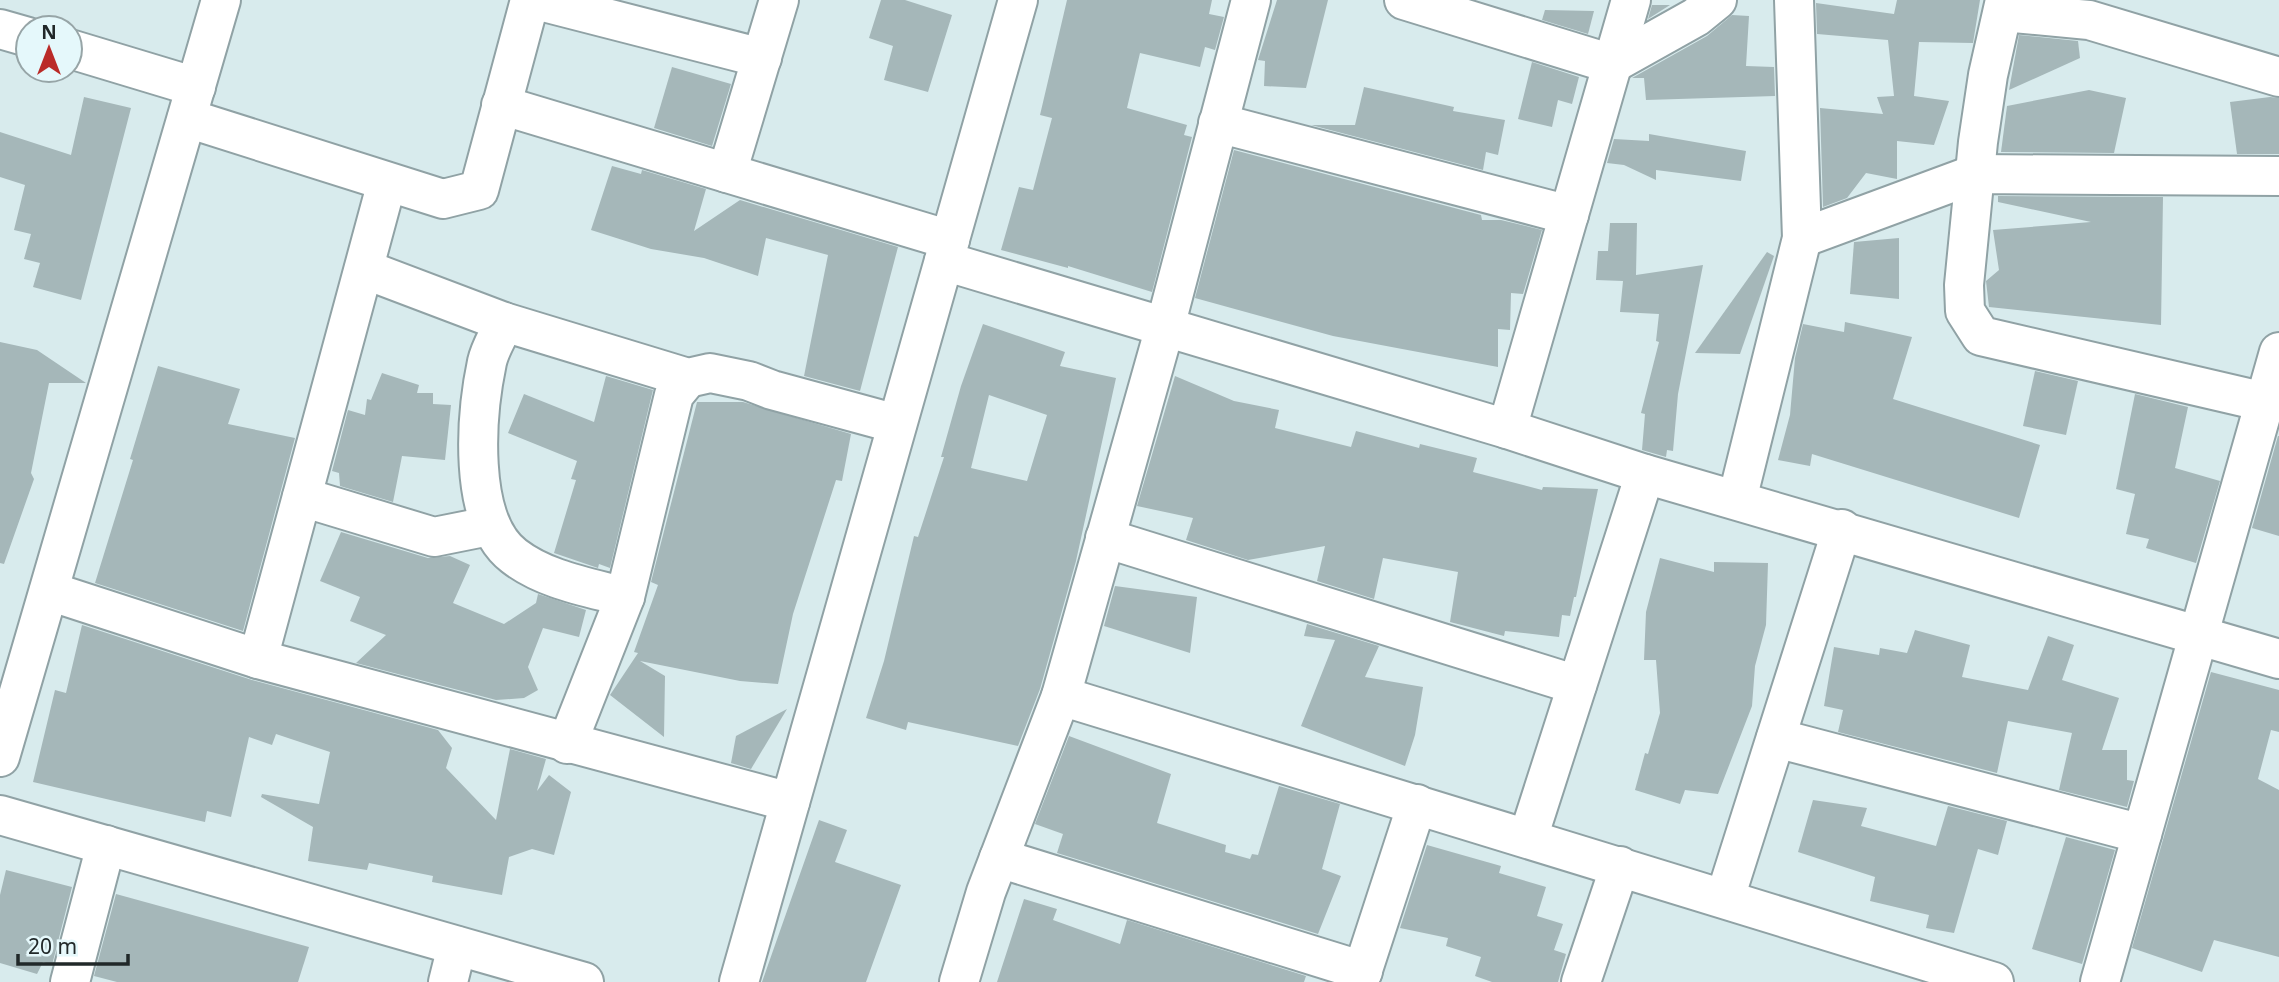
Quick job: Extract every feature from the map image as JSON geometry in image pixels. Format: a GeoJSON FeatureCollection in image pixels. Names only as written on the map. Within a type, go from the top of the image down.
{"type":"FeatureCollection","features":[{"type":"Feature","properties":{"kind":"street"},"geometry":{"type":"LineString","coordinates":[[0,757],[221,0]]}},
{"type":"Feature","properties":{"kind":"street"},"geometry":{"type":"LineString","coordinates":[[84,56],[191,103],[387,182],[443,200],[479,190],[530,0]]}},
{"type":"Feature","properties":{"kind":"street"},"geometry":{"type":"LineString","coordinates":[[536,0],[762,58]]}},
{"type":"Feature","properties":{"kind":"street"},"geometry":{"type":"LineString","coordinates":[[727,173],[779,0]]}},
{"type":"Feature","properties":{"kind":"street"},"geometry":{"type":"LineString","coordinates":[[739,982],[1018,0]]}},
{"type":"Feature","properties":{"kind":"street"},"geometry":{"type":"LineString","coordinates":[[959,982],[999,858],[1061,696],[1165,327],[1251,0]]}},
{"type":"Feature","properties":{"kind":"street"},"geometry":{"type":"LineString","coordinates":[[1404,0],[1612,64],[1696,17],[1717,0]]}},
{"type":"Feature","properties":{"kind":"street"},"geometry":{"type":"LineString","coordinates":[[1507,429],[1631,0]]}},
{"type":"Feature","properties":{"kind":"street"},"geometry":{"type":"LineString","coordinates":[[1737,500],[1802,238],[1794,0]]}},
{"type":"Feature","properties":{"kind":"street"},"geometry":{"type":"LineString","coordinates":[[2265,401],[1981,336],[1965,311],[1964,285],[1988,75],[2004,6],[2089,20],[2279,77]]}},
{"type":"Feature","properties":{"kind":"street"},"geometry":{"type":"LineString","coordinates":[[501,106],[727,173],[1165,327],[1507,429],[1645,474],[1842,529],[2279,659]]}},
{"type":"Feature","properties":{"kind":"street"},"geometry":{"type":"LineString","coordinates":[[1218,123],[1569,215]]}},
{"type":"Feature","properties":{"kind":"street"},"geometry":{"type":"LineString","coordinates":[[1802,238],[1975,174],[2279,176]]}},
{"type":"Feature","properties":{"kind":"street"},"geometry":{"type":"LineString","coordinates":[[258,659],[387,182]]}},
{"type":"Feature","properties":{"kind":"street"},"geometry":{"type":"LineString","coordinates":[[364,269],[504,322],[688,378],[710,373],[897,424]]}},
{"type":"Feature","properties":{"kind":"street"},"geometry":{"type":"LineString","coordinates":[[504,322],[488,359],[479,416],[478,456],[489,526],[513,556],[547,575],[625,597]]}},
{"type":"Feature","properties":{"kind":"street"},"geometry":{"type":"LineString","coordinates":[[2100,982],[2279,352]]}},
{"type":"Feature","properties":{"kind":"street"},"geometry":{"type":"LineString","coordinates":[[567,744],[625,597],[674,395],[688,378]]}},
{"type":"Feature","properties":{"kind":"street"},"geometry":{"type":"LineString","coordinates":[[1528,838],[1645,474]]}},
{"type":"Feature","properties":{"kind":"street"},"geometry":{"type":"LineString","coordinates":[[302,497],[434,537],[489,526]]}},
{"type":"Feature","properties":{"kind":"street"},"geometry":{"type":"LineString","coordinates":[[1725,898],[1842,529]]}},
{"type":"Feature","properties":{"kind":"street"},"geometry":{"type":"LineString","coordinates":[[1105,538],[1577,685]]}},
{"type":"Feature","properties":{"kind":"street"},"geometry":{"type":"LineString","coordinates":[[48,591],[258,659],[790,802]]}},
{"type":"Feature","properties":{"kind":"street"},"geometry":{"type":"LineString","coordinates":[[1061,696],[1994,982]]}},
{"type":"Feature","properties":{"kind":"street"},"geometry":{"type":"LineString","coordinates":[[1776,738],[2142,834]]}},
{"type":"Feature","properties":{"kind":"street"},"geometry":{"type":"LineString","coordinates":[[999,858],[1361,977],[1417,804]]}},
{"type":"Feature","properties":{"kind":"street"},"geometry":{"type":"LineString","coordinates":[[0,815],[584,982]]}},
{"type":"Feature","properties":{"kind":"street"},"geometry":{"type":"LineString","coordinates":[[71,982],[106,845]]}},
{"type":"Feature","properties":{"kind":"street"},"geometry":{"type":"LineString","coordinates":[[1581,982],[1620,866]]}},
{"type":"Feature","properties":{"kind":"street"},"geometry":{"type":"LineString","coordinates":[[448,982],[457,946]]}},
{"type":"Feature","properties":{"kind":"building"},"geometry":{"type":"Polygon","coordinates":[[[881,0],[905,0],[952,15],[928,92],[884,80],[893,46],[869,38],[881,0]]]}},
{"type":"Feature","properties":{"kind":"building"},"geometry":{"type":"Polygon","coordinates":[[[1067,0],[1212,0],[1209,14],[1224,17],[1215,50],[1205,47],[1200,67],[1140,53],[1127,108],[1187,125],[1184,135],[1192,137],[1152,292],[1068,266],[1001,250],[1019,187],[1033,190],[1052,118],[1040,115],[1067,0]]]}},
{"type":"Feature","properties":{"kind":"building"},"geometry":{"type":"Polygon","coordinates":[[[1277,0],[1328,0],[1306,88],[1264,86],[1265,61],[1258,60],[1277,0]]]}},
{"type":"Feature","properties":{"kind":"building"},"geometry":{"type":"Polygon","coordinates":[[[1897,0],[1980,0],[1973,43],[1919,42],[1914,96],[1949,101],[1934,145],[1897,141],[1897,179],[1866,173],[1847,198],[1823,207],[1820,108],[1883,114],[1877,97],[1894,96],[1888,40],[1817,34],[1816,3],[1894,14],[1897,0]]]}},
{"type":"Feature","properties":{"kind":"building"},"geometry":{"type":"Polygon","coordinates":[[[1652,5],[1670,5],[1648,19],[1652,5]]]}},
{"type":"Feature","properties":{"kind":"building"},"geometry":{"type":"Polygon","coordinates":[[[1545,10],[1594,11],[1588,34],[1542,20],[1545,10]]]}},
{"type":"Feature","properties":{"kind":"building"},"geometry":{"type":"Polygon","coordinates":[[[1732,15],[1749,16],[1746,66],[1774,67],[1775,96],[1646,100],[1644,78],[1632,78],[1707,36],[1732,15]]]}},
{"type":"Feature","properties":{"kind":"building"},"geometry":{"type":"Polygon","coordinates":[[[2019,35],[2078,41],[2080,58],[2009,90],[2019,35]]]}},
{"type":"Feature","properties":{"kind":"building"},"geometry":{"type":"Polygon","coordinates":[[[1532,62],[1579,77],[1572,104],[1558,100],[1552,127],[1518,119],[1532,62]]]}},
{"type":"Feature","properties":{"kind":"building"},"geometry":{"type":"Polygon","coordinates":[[[672,67],[731,84],[712,146],[654,128],[672,67]]]}},
{"type":"Feature","properties":{"kind":"building"},"geometry":{"type":"Polygon","coordinates":[[[1364,87],[1454,107],[1453,111],[1505,120],[1498,155],[1486,152],[1483,170],[1311,125],[1355,125],[1364,87]]]}},
{"type":"Feature","properties":{"kind":"building"},"geometry":{"type":"Polygon","coordinates":[[[2089,90],[2126,98],[2114,153],[2001,152],[2007,106],[2089,90]]]}},
{"type":"Feature","properties":{"kind":"building"},"geometry":{"type":"Polygon","coordinates":[[[84,97],[131,108],[81,300],[33,287],[40,263],[24,259],[31,234],[14,230],[25,185],[0,177],[0,132],[71,155],[84,97]]]}},
{"type":"Feature","properties":{"kind":"building"},"geometry":{"type":"Polygon","coordinates":[[[2279,98],[2279,154],[2237,154],[2230,102],[2279,98]]]}},
{"type":"Feature","properties":{"kind":"building"},"geometry":{"type":"Polygon","coordinates":[[[1649,134],[1746,151],[1741,181],[1656,170],[1656,180],[1624,165],[1607,163],[1614,139],[1649,141],[1649,134]]]}},
{"type":"Feature","properties":{"kind":"building"},"geometry":{"type":"Polygon","coordinates":[[[1234,150],[1481,215],[1482,220],[1501,220],[1542,230],[1523,294],[1511,293],[1510,330],[1498,329],[1498,367],[1333,336],[1195,298],[1234,150]]]}},
{"type":"Feature","properties":{"kind":"building"},"geometry":{"type":"Polygon","coordinates":[[[612,166],[641,174],[642,170],[706,189],[694,231],[740,200],[898,247],[860,391],[804,376],[828,255],[766,238],[758,276],[704,258],[651,249],[591,230],[612,166]]]}},
{"type":"Feature","properties":{"kind":"building"},"geometry":{"type":"Polygon","coordinates":[[[1998,196],[2163,197],[2161,325],[1989,307],[1986,281],[1999,270],[1993,230],[2091,222],[1998,202],[1998,196]]]}},
{"type":"Feature","properties":{"kind":"building"},"geometry":{"type":"Polygon","coordinates":[[[1610,223],[1637,223],[1636,275],[1703,265],[1678,394],[1673,451],[1667,450],[1666,457],[1642,450],[1645,414],[1641,413],[1659,342],[1656,341],[1659,314],[1620,312],[1623,281],[1596,280],[1598,251],[1608,251],[1610,223]]]}},
{"type":"Feature","properties":{"kind":"building"},"geometry":{"type":"Polygon","coordinates":[[[1899,238],[1899,299],[1850,294],[1854,242],[1899,238]]]}},
{"type":"Feature","properties":{"kind":"building"},"geometry":{"type":"Polygon","coordinates":[[[1767,252],[1774,256],[1740,354],[1695,353],[1767,252]]]}},
{"type":"Feature","properties":{"kind":"building"},"geometry":{"type":"Polygon","coordinates":[[[1845,322],[1912,337],[1893,399],[2040,445],[2019,518],[1812,454],[1810,466],[1778,460],[1790,415],[1795,358],[1803,324],[1844,332],[1845,322]]]}},
{"type":"Feature","properties":{"kind":"building"},"geometry":{"type":"Polygon","coordinates":[[[983,324],[1065,352],[1060,366],[1116,378],[1076,561],[1040,689],[1018,746],[908,722],[906,730],[866,718],[884,661],[914,536],[918,537],[944,457],[941,457],[961,386],[983,324]],[[989,395],[971,468],[1027,481],[1047,415],[989,395]]]}},
{"type":"Feature","properties":{"kind":"building"},"geometry":{"type":"Polygon","coordinates":[[[0,342],[37,350],[86,383],[49,383],[31,473],[34,479],[4,564],[0,563],[0,342]]]}},
{"type":"Feature","properties":{"kind":"building"},"geometry":{"type":"Polygon","coordinates":[[[158,366],[240,389],[228,424],[295,438],[243,631],[95,583],[133,460],[130,459],[158,366]]]}},
{"type":"Feature","properties":{"kind":"building"},"geometry":{"type":"Polygon","coordinates":[[[2035,371],[2078,381],[2066,435],[2023,426],[2035,371]]]}},
{"type":"Feature","properties":{"kind":"building"},"geometry":{"type":"Polygon","coordinates":[[[382,373],[419,385],[417,393],[433,393],[433,404],[451,405],[445,460],[402,456],[393,502],[340,486],[339,473],[332,471],[348,410],[365,415],[367,399],[371,400],[382,373]]]}},
{"type":"Feature","properties":{"kind":"building"},"geometry":{"type":"Polygon","coordinates":[[[606,376],[653,390],[610,568],[599,564],[598,568],[554,553],[576,480],[571,479],[577,461],[508,433],[524,394],[594,422],[606,376]]]}},
{"type":"Feature","properties":{"kind":"building"},"geometry":{"type":"Polygon","coordinates":[[[1175,376],[1234,401],[1279,410],[1275,428],[1351,447],[1356,431],[1419,448],[1420,444],[1477,458],[1473,472],[1542,490],[1543,487],[1598,489],[1576,597],[1570,616],[1562,615],[1559,637],[1505,631],[1504,636],[1450,622],[1458,572],[1383,558],[1374,599],[1317,581],[1325,546],[1248,560],[1186,540],[1193,518],[1137,506],[1175,376]]]}},
{"type":"Feature","properties":{"kind":"building"},"geometry":{"type":"Polygon","coordinates":[[[2135,394],[2188,407],[2175,468],[2220,481],[2196,563],[2146,548],[2149,539],[2126,534],[2135,494],[2116,489],[2135,394]]]}},
{"type":"Feature","properties":{"kind":"building"},"geometry":{"type":"Polygon","coordinates":[[[697,402],[743,402],[851,434],[842,481],[836,480],[793,614],[778,684],[740,681],[640,661],[665,676],[664,737],[610,695],[638,653],[634,652],[658,585],[651,582],[697,402]]]}},
{"type":"Feature","properties":{"kind":"building"},"geometry":{"type":"Polygon","coordinates":[[[2279,436],[2279,536],[2252,528],[2279,436]]]}},
{"type":"Feature","properties":{"kind":"building"},"geometry":{"type":"Polygon","coordinates":[[[341,532],[428,558],[450,556],[470,565],[453,603],[504,624],[536,603],[538,594],[586,610],[579,637],[543,628],[528,667],[538,690],[524,698],[496,700],[356,663],[386,635],[350,621],[360,597],[320,581],[341,532]]]}},
{"type":"Feature","properties":{"kind":"building"},"geometry":{"type":"Polygon","coordinates":[[[1660,558],[1714,572],[1714,562],[1768,563],[1766,625],[1755,666],[1752,706],[1718,794],[1685,790],[1680,804],[1635,790],[1660,713],[1656,660],[1644,660],[1646,612],[1660,558]]]}},
{"type":"Feature","properties":{"kind":"building"},"geometry":{"type":"Polygon","coordinates":[[[1115,586],[1197,597],[1190,653],[1104,626],[1115,586]]]}},
{"type":"Feature","properties":{"kind":"building"},"geometry":{"type":"Polygon","coordinates":[[[1307,624],[1379,646],[1365,677],[1423,687],[1415,735],[1405,766],[1301,726],[1335,640],[1304,636],[1307,624]]]}},
{"type":"Feature","properties":{"kind":"building"},"geometry":{"type":"Polygon","coordinates":[[[82,625],[252,680],[438,730],[452,748],[446,768],[496,820],[510,749],[546,759],[537,791],[549,775],[571,792],[554,855],[532,849],[509,857],[502,895],[432,882],[433,876],[369,863],[367,870],[308,861],[313,827],[261,797],[262,794],[319,804],[330,752],[276,734],[272,745],[249,737],[231,817],[207,811],[205,822],[33,782],[55,690],[66,693],[82,625]]]}},
{"type":"Feature","properties":{"kind":"building"},"geometry":{"type":"Polygon","coordinates":[[[1915,630],[1970,645],[1962,677],[2028,690],[2048,636],[2074,645],[2062,680],[2119,698],[2102,750],[2127,750],[2127,780],[2134,781],[2127,807],[2059,790],[2072,733],[2008,721],[1997,773],[1838,732],[1843,710],[1824,706],[1834,647],[1879,655],[1880,648],[1907,653],[1915,630]]]}},
{"type":"Feature","properties":{"kind":"building"},"geometry":{"type":"Polygon","coordinates":[[[2211,672],[2279,690],[2279,732],[2271,730],[2258,779],[2279,790],[2279,957],[2214,940],[2202,972],[2132,948],[2211,672]]]}},
{"type":"Feature","properties":{"kind":"building"},"geometry":{"type":"Polygon","coordinates":[[[787,709],[751,769],[731,763],[736,736],[787,709]]]}},
{"type":"Feature","properties":{"kind":"building"},"geometry":{"type":"Polygon","coordinates":[[[1069,736],[1171,774],[1157,823],[1226,845],[1225,852],[1250,859],[1252,854],[1258,855],[1279,786],[1340,804],[1322,869],[1341,876],[1318,934],[1057,853],[1063,834],[1035,824],[1069,736]]]}},
{"type":"Feature","properties":{"kind":"building"},"geometry":{"type":"Polygon","coordinates":[[[1813,800],[1867,808],[1861,826],[1936,846],[1948,806],[2007,821],[1998,855],[1978,849],[1954,933],[1926,928],[1929,915],[1870,901],[1875,877],[1798,852],[1813,800]]]}},
{"type":"Feature","properties":{"kind":"building"},"geometry":{"type":"Polygon","coordinates":[[[819,820],[847,830],[835,862],[901,885],[866,982],[762,982],[819,820]]]}},
{"type":"Feature","properties":{"kind":"building"},"geometry":{"type":"Polygon","coordinates":[[[2066,837],[2115,850],[2082,964],[2032,949],[2066,837]]]}},
{"type":"Feature","properties":{"kind":"building"},"geometry":{"type":"Polygon","coordinates":[[[1427,845],[1501,866],[1499,873],[1546,887],[1537,916],[1563,924],[1554,950],[1566,954],[1558,982],[1492,982],[1475,976],[1481,957],[1446,946],[1448,938],[1400,928],[1427,845]]]}},
{"type":"Feature","properties":{"kind":"building"},"geometry":{"type":"Polygon","coordinates":[[[6,870],[72,887],[52,965],[43,962],[37,974],[0,963],[0,895],[6,870]]]}},
{"type":"Feature","properties":{"kind":"building"},"geometry":{"type":"Polygon","coordinates":[[[116,894],[309,947],[298,982],[117,982],[94,976],[116,894]]]}},
{"type":"Feature","properties":{"kind":"building"},"geometry":{"type":"Polygon","coordinates":[[[1024,899],[1057,909],[1053,920],[1120,944],[1127,920],[1306,976],[1304,982],[997,982],[1024,899]]]}}]}
